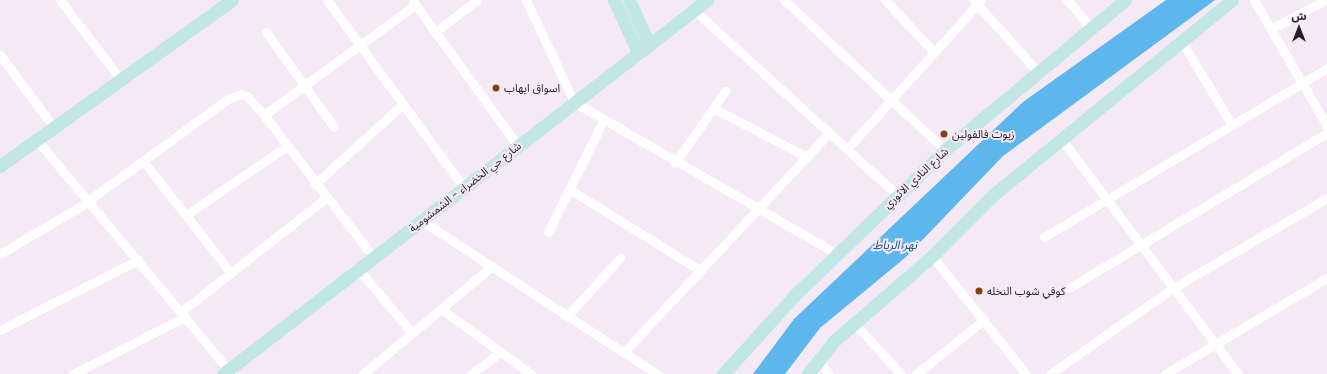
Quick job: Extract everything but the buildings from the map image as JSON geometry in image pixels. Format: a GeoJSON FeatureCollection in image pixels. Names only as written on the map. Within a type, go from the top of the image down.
{"type":"FeatureCollection","features":[{"type":"Feature","properties":{"kind":"street"},"geometry":{"type":"LineString","coordinates":[[60,0],[120,80]]}},
{"type":"Feature","properties":{"kind":"street"},"geometry":{"type":"LineString","coordinates":[[0,166],[232,0]]}},
{"type":"Feature","properties":{"kind":"street"},"geometry":{"type":"LineString","coordinates":[[327,0],[464,188]]}},
{"type":"Feature","properties":{"kind":"street"},"geometry":{"type":"LineString","coordinates":[[435,32],[477,0]]}},
{"type":"Feature","properties":{"kind":"street"},"geometry":{"type":"LineString","coordinates":[[526,0],[574,102],[603,121],[675,163],[837,254]]}},
{"type":"Feature","properties":{"kind":"street"},"geometry":{"type":"LineString","coordinates":[[614,0],[638,52]]}},
{"type":"Feature","properties":{"kind":"street"},"geometry":{"type":"LineString","coordinates":[[629,0],[649,44]]}},
{"type":"Feature","properties":{"kind":"street","name":"شارع حي الخضراء - الشمشومية"},"geometry":{"type":"LineString","coordinates":[[228,373],[358,270],[707,0]]}},
{"type":"Feature","properties":{"kind":"street"},"geometry":{"type":"LineString","coordinates":[[784,0],[945,150]]}},
{"type":"Feature","properties":{"kind":"street"},"geometry":{"type":"LineString","coordinates":[[885,0],[934,52]]}},
{"type":"Feature","properties":{"kind":"street"},"geometry":{"type":"LineString","coordinates":[[1067,0],[1090,26]]}},
{"type":"Feature","properties":{"kind":"street","name":"شارع النادي الاثوري"},"geometry":{"type":"LineString","coordinates":[[723,374],[837,254],[945,150],[1090,26],[1125,0]]}},
{"type":"Feature","properties":{"kind":"street"},"geometry":{"type":"LineString","coordinates":[[808,374],[818,360],[854,323],[932,256],[994,195],[1060,137],[1182,42],[1232,0]]}},
{"type":"Feature","properties":{"kind":"street"},"geometry":{"type":"LineString","coordinates":[[1254,0],[1327,126]]}},
{"type":"Feature","properties":{"kind":"street"},"geometry":{"type":"LineString","coordinates":[[1271,29],[1326,0]]}},
{"type":"Feature","properties":{"kind":"street"},"geometry":{"type":"LineString","coordinates":[[847,150],[977,1],[1037,71]]}},
{"type":"Feature","properties":{"kind":"street"},"geometry":{"type":"LineString","coordinates":[[264,116],[414,2],[518,146]]}},
{"type":"Feature","properties":{"kind":"street"},"geometry":{"type":"LineString","coordinates":[[694,10],[897,195]]}},
{"type":"Feature","properties":{"kind":"street"},"geometry":{"type":"LineString","coordinates":[[266,32],[334,127]]}},
{"type":"Feature","properties":{"kind":"street"},"geometry":{"type":"LineString","coordinates":[[1182,42],[1232,125]]}},
{"type":"Feature","properties":{"kind":"street"},"geometry":{"type":"LineString","coordinates":[[0,55],[54,128]]}},
{"type":"Feature","properties":{"kind":"street"},"geometry":{"type":"LineString","coordinates":[[1044,238],[1327,68]]}},
{"type":"Feature","properties":{"kind":"street"},"geometry":{"type":"LineString","coordinates":[[675,163],[725,91]]}},
{"type":"Feature","properties":{"kind":"street"},"geometry":{"type":"LineString","coordinates":[[0,254],[88,201],[234,96],[247,96],[374,258]]}},
{"type":"Feature","properties":{"kind":"street"},"geometry":{"type":"LineString","coordinates":[[315,184],[403,104]]}},
{"type":"Feature","properties":{"kind":"street"},"geometry":{"type":"LineString","coordinates":[[713,108],[807,157]]}},
{"type":"Feature","properties":{"kind":"street"},"geometry":{"type":"LineString","coordinates":[[548,232],[603,121]]}},
{"type":"Feature","properties":{"kind":"street"},"geometry":{"type":"LineString","coordinates":[[624,352],[829,133]]}},
{"type":"Feature","properties":{"kind":"street"},"geometry":{"type":"LineString","coordinates":[[1068,288],[1327,133]]}},
{"type":"Feature","properties":{"kind":"street"},"geometry":{"type":"LineString","coordinates":[[1060,137],[1238,374]]}},
{"type":"Feature","properties":{"kind":"street"},"geometry":{"type":"LineString","coordinates":[[37,140],[138,260],[228,373]]}},
{"type":"Feature","properties":{"kind":"street"},"geometry":{"type":"LineString","coordinates":[[186,215],[287,146]]}},
{"type":"Feature","properties":{"kind":"street"},"geometry":{"type":"LineString","coordinates":[[144,162],[231,273]]}},
{"type":"Feature","properties":{"kind":"street"},"geometry":{"type":"LineString","coordinates":[[569,189],[701,271]]}},
{"type":"Feature","properties":{"kind":"street"},"geometry":{"type":"LineString","coordinates":[[73,374],[183,315],[231,273],[326,198]]}},
{"type":"Feature","properties":{"kind":"street"},"geometry":{"type":"LineString","coordinates":[[1050,374],[1173,288],[1327,198]]}},
{"type":"Feature","properties":{"kind":"street"},"geometry":{"type":"LineString","coordinates":[[422,221],[657,374]]}},
{"type":"Feature","properties":{"kind":"street"},"geometry":{"type":"LineString","coordinates":[[932,256],[1026,374]]}},
{"type":"Feature","properties":{"kind":"street"},"geometry":{"type":"LineString","coordinates":[[567,316],[620,258]]}},
{"type":"Feature","properties":{"kind":"street"},"geometry":{"type":"LineString","coordinates":[[0,330],[138,260]]}},
{"type":"Feature","properties":{"kind":"street"},"geometry":{"type":"LineString","coordinates":[[363,374],[492,266]]}},
{"type":"Feature","properties":{"kind":"street"},"geometry":{"type":"LineString","coordinates":[[358,270],[412,333]]}},
{"type":"Feature","properties":{"kind":"street"},"geometry":{"type":"LineString","coordinates":[[1166,374],[1327,278]]}},
{"type":"Feature","properties":{"kind":"street"},"geometry":{"type":"LineString","coordinates":[[441,309],[531,374]]}},
{"type":"Feature","properties":{"kind":"street"},"geometry":{"type":"LineString","coordinates":[[916,374],[984,320]]}},
{"type":"Feature","properties":{"kind":"street"},"geometry":{"type":"LineString","coordinates":[[854,323],[900,374]]}},
{"type":"Feature","properties":{"kind":"street"},"geometry":{"type":"LineString","coordinates":[[471,374],[500,352]]}},
{"type":"Feature","properties":{"kind":"street"},"geometry":{"type":"LineString","coordinates":[[818,360],[829,374]]}},
{"type":"Feature","properties":{"kind":"water","name":"نهر الرباط"},"geometry":{"type":"Polygon","coordinates":[[[1166,0],[1215,0],[1003,156],[906,257],[820,328],[785,374],[753,374],[794,319],[1023,102],[1166,0]]]}},
{"type":"Feature","properties":{"kind":"place","name":"اسواق ايهاب"},"geometry":{"type":"Point","coordinates":[496,88]}},
{"type":"Feature","properties":{"kind":"place","name":"زيوت فالفولين"},"geometry":{"type":"Point","coordinates":[944,134]}},
{"type":"Feature","properties":{"kind":"place","name":"كوفي شوب النخله"},"geometry":{"type":"Point","coordinates":[979,291]}}]}
